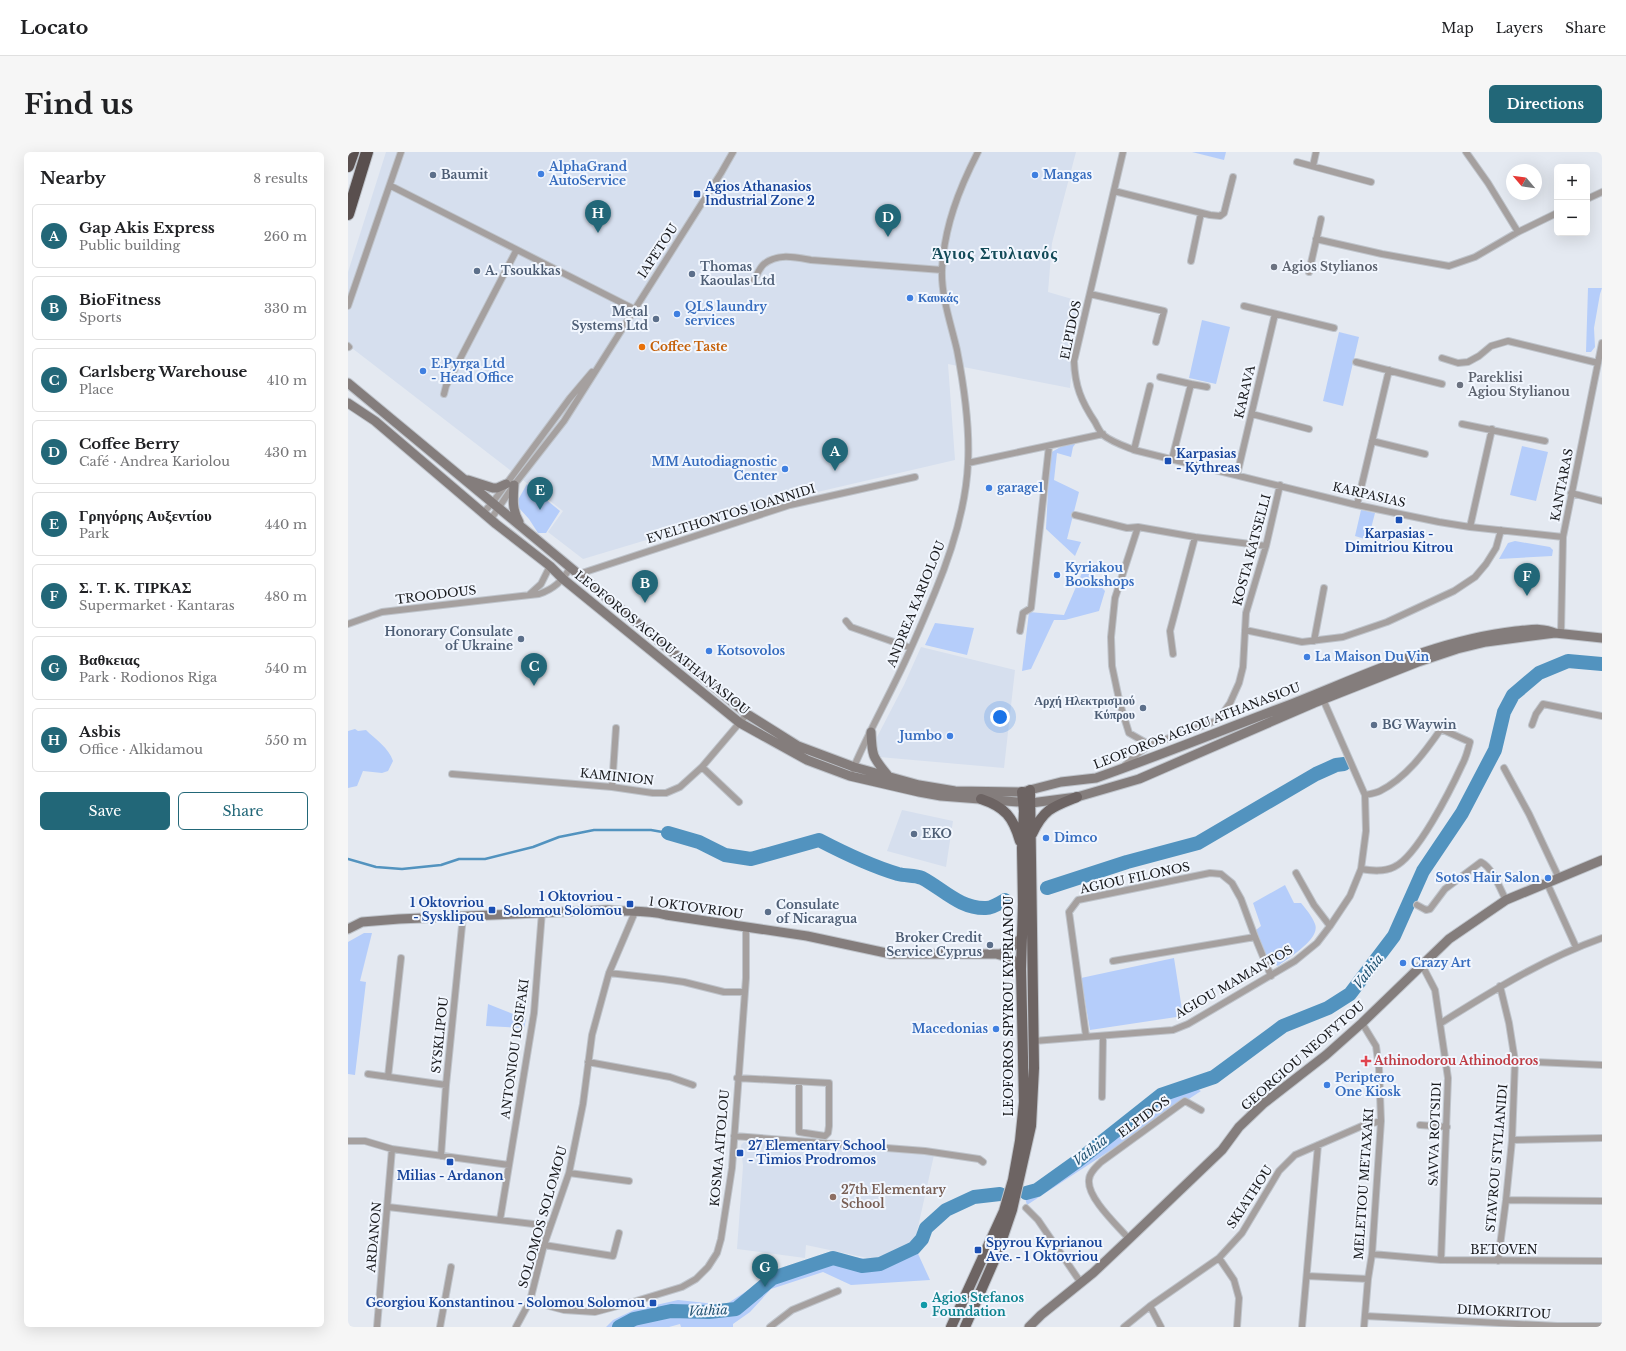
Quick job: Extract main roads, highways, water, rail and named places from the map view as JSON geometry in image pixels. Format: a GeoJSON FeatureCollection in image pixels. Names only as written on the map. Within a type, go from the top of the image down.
{"type":"FeatureCollection","features":[{"type":"Feature","properties":{"kind":"highway"},"geometry":{"type":"LineString","coordinates":[[348,166],[353,152]]}},
{"type":"Feature","properties":{"kind":"highway"},"geometry":{"type":"LineString","coordinates":[[348,214],[367,152]]}},
{"type":"Feature","properties":{"kind":"main road","name":"LEOFOROS AGIOU ATHANASIOU"},"geometry":{"type":"LineString","coordinates":[[348,383],[747,714],[798,746],[854,767],[919,785],[955,791],[1026,791],[1061,782],[1096,778],[1457,649],[1486,642],[1558,633],[1602,638]]}},
{"type":"Feature","properties":{"kind":"main road","name":"LEOFOROS AGIOU ATHANASIOU"},"geometry":{"type":"LineString","coordinates":[[348,403],[375,421],[483,513],[550,566],[563,579],[740,723],[807,760],[850,776],[941,796],[1027,803],[1077,797],[1139,779],[1322,696]]}},
{"type":"Feature","properties":{"kind":"main road"},"geometry":{"type":"LineString","coordinates":[[462,478],[493,488],[510,484],[514,512],[521,526]]}},
{"type":"Feature","properties":{"kind":"main road"},"geometry":{"type":"LineString","coordinates":[[871,732],[873,756],[890,778]]}},
{"type":"Feature","properties":{"kind":"main road","name":"LEOFOROS SPYROU KYPRIANOU"},"geometry":{"type":"LineString","coordinates":[[951,1327],[1004,1211],[1013,1180],[1020,1141],[1024,1102],[1021,969],[1023,904],[1027,889],[1031,837],[1026,791]]}},
{"type":"Feature","properties":{"kind":"main road"},"geometry":{"type":"LineString","coordinates":[[1031,837],[1038,821],[1045,812],[1057,805],[1077,797]]}},
{"type":"Feature","properties":{"kind":"main road"},"geometry":{"type":"LineString","coordinates":[[981,799],[1000,807],[1008,815],[1015,824],[1022,848]]}},
{"type":"Feature","properties":{"kind":"main road","name":"LEOFOROS SPYROU KYPRIANOU"},"geometry":{"type":"LineString","coordinates":[[965,1327],[996,1254],[1017,1195],[1031,1126],[1034,1068],[1032,898],[1027,889],[1022,848],[1024,811],[1027,803]]}},
{"type":"Feature","properties":{"kind":"main road","name":"GEORGIOU NEOFYTOU"},"geometry":{"type":"LineString","coordinates":[[1029,1327],[1129,1240],[1222,1150],[1239,1128],[1263,1104],[1326,1055],[1362,1023],[1449,939],[1506,900],[1602,860]]}},
{"type":"Feature","properties":{"kind":"main road","name":"1 OKTOVRIOU"},"geometry":{"type":"LineString","coordinates":[[348,929],[362,922],[399,919],[607,910],[635,912],[651,911],[807,936],[891,954],[1000,954],[1008,950],[1023,936]]}},
{"type":"Feature","properties":{"kind":"main road","name":"1 OKTOVRIOU"},"geometry":{"type":"LineString","coordinates":[[993,954],[1011,958],[1021,969]]}},
{"type":"Feature","properties":{"kind":"waterway","name":"Vathia"},"geometry":{"type":"LineString","coordinates":[[1026,1193],[1037,1190],[1079,1160],[1161,1095],[1214,1077],[1283,1026],[1328,1008],[1350,994],[1394,936],[1423,871],[1462,813],[1495,750],[1504,712],[1513,695],[1539,673],[1568,661],[1602,664]]}},
{"type":"Feature","properties":{"kind":"waterway"},"geometry":{"type":"LineString","coordinates":[[1047,888],[1127,862],[1198,843],[1316,774],[1336,765],[1344,764]]}},
{"type":"Feature","properties":{"kind":"waterway"},"geometry":{"type":"LineString","coordinates":[[348,859],[376,867],[402,869],[441,865],[459,859],[485,859],[533,847],[559,837],[594,830],[651,830],[668,833]]}},
{"type":"Feature","properties":{"kind":"waterway"},"geometry":{"type":"LineString","coordinates":[[668,833],[699,842],[725,855],[751,859],[819,840],[878,867],[898,874],[922,878],[952,898],[968,905],[988,908],[1005,900]]}},
{"type":"Feature","properties":{"kind":"waterway","name":"Vathia"},"geometry":{"type":"LineString","coordinates":[[619,1327],[634,1319],[671,1311],[709,1312],[736,1309],[773,1278],[833,1258],[862,1266],[880,1264],[914,1248],[922,1239],[926,1228],[946,1210],[974,1197],[1000,1194]]}},
{"type":"Feature","properties":{"kind":"place","name":"AlphaGrand AutoService"},"geometry":{"type":"Point","coordinates":[541,174]}},
{"type":"Feature","properties":{"kind":"place","name":"Baumit"},"geometry":{"type":"Point","coordinates":[433,175]}},
{"type":"Feature","properties":{"kind":"place","name":"Mangas"},"geometry":{"type":"Point","coordinates":[1035,175]}},
{"type":"Feature","properties":{"kind":"place","name":"Agios Athanasios Industrial Zone 2"},"geometry":{"type":"Point","coordinates":[697,194]}},
{"type":"Feature","properties":{"kind":"place","name":"Asbis"},"geometry":{"type":"Point","coordinates":[598,233]}},
{"type":"Feature","properties":{"kind":"place","name":"Coffee Berry"},"geometry":{"type":"Point","coordinates":[888,237]}},
{"type":"Feature","properties":{"kind":"place","name":"Agios Stylianos"},"geometry":{"type":"Point","coordinates":[1274,267]}},
{"type":"Feature","properties":{"kind":"place","name":"A. Tsoukkas"},"geometry":{"type":"Point","coordinates":[477,271]}},
{"type":"Feature","properties":{"kind":"place","name":"Thomas Kaoulas Ltd"},"geometry":{"type":"Point","coordinates":[692,274]}},
{"type":"Feature","properties":{"kind":"place","name":"Καυκάς"},"geometry":{"type":"Point","coordinates":[910,298]}},
{"type":"Feature","properties":{"kind":"place","name":"QLS laundry services"},"geometry":{"type":"Point","coordinates":[677,314]}},
{"type":"Feature","properties":{"kind":"place","name":"Metal Systems Ltd"},"geometry":{"type":"Point","coordinates":[656,319]}},
{"type":"Feature","properties":{"kind":"place","name":"Coffee Taste"},"geometry":{"type":"Point","coordinates":[642,347]}},
{"type":"Feature","properties":{"kind":"place","name":"E.Pyrga Ltd - Head Office"},"geometry":{"type":"Point","coordinates":[423,371]}},
{"type":"Feature","properties":{"kind":"place","name":"Pareklisi Agiou Stylianou"},"geometry":{"type":"Point","coordinates":[1460,385]}},
{"type":"Feature","properties":{"kind":"place","name":"Karpasias - Kythreas"},"geometry":{"type":"Point","coordinates":[1168,461]}},
{"type":"Feature","properties":{"kind":"place","name":"MM Autodiagnostic Center"},"geometry":{"type":"Point","coordinates":[785,469]}},
{"type":"Feature","properties":{"kind":"place","name":"Gap Akis Express"},"geometry":{"type":"Point","coordinates":[835,471]}},
{"type":"Feature","properties":{"kind":"place","name":"garage1"},"geometry":{"type":"Point","coordinates":[989,488]}},
{"type":"Feature","properties":{"kind":"place","name":"Γρηγόρης Αυξεντίου"},"geometry":{"type":"Point","coordinates":[540,510]}},
{"type":"Feature","properties":{"kind":"place","name":"Karpasias - Dimitriou Kitrou"},"geometry":{"type":"Point","coordinates":[1399,520]}},
{"type":"Feature","properties":{"kind":"place","name":"Kyriakou Bookshops"},"geometry":{"type":"Point","coordinates":[1057,575]}},
{"type":"Feature","properties":{"kind":"place","name":"Σ. Τ. Κ. ΤΙΡΚΑΣ"},"geometry":{"type":"Point","coordinates":[1527,596]}},
{"type":"Feature","properties":{"kind":"place","name":"BioFitness"},"geometry":{"type":"Point","coordinates":[645,603]}},
{"type":"Feature","properties":{"kind":"place","name":"Honorary Consulate of Ukraine"},"geometry":{"type":"Point","coordinates":[521,639]}},
{"type":"Feature","properties":{"kind":"place","name":"Kotsovolos"},"geometry":{"type":"Point","coordinates":[709,651]}},
{"type":"Feature","properties":{"kind":"place","name":"La Maison Du Vin"},"geometry":{"type":"Point","coordinates":[1307,657]}},
{"type":"Feature","properties":{"kind":"place","name":"Carlsberg Warehouse"},"geometry":{"type":"Point","coordinates":[534,686]}},
{"type":"Feature","properties":{"kind":"place","name":"Αρχή Ηλεκτρισμού Κύπρου"},"geometry":{"type":"Point","coordinates":[1143,708]}},
{"type":"Feature","properties":{"kind":"place","name":"BG Waywin"},"geometry":{"type":"Point","coordinates":[1374,725]}},
{"type":"Feature","properties":{"kind":"place","name":"Jumbo"},"geometry":{"type":"Point","coordinates":[950,736]}},
{"type":"Feature","properties":{"kind":"place","name":"EKO"},"geometry":{"type":"Point","coordinates":[914,834]}},
{"type":"Feature","properties":{"kind":"place","name":"Dimco"},"geometry":{"type":"Point","coordinates":[1046,838]}},
{"type":"Feature","properties":{"kind":"place","name":"Sotos Hair Salon"},"geometry":{"type":"Point","coordinates":[1548,878]}},
{"type":"Feature","properties":{"kind":"place","name":"1 Oktovriou - Solomou Solomou"},"geometry":{"type":"Point","coordinates":[630,904]}},
{"type":"Feature","properties":{"kind":"place","name":"1 Oktovriou - Sysklipou"},"geometry":{"type":"Point","coordinates":[492,910]}},
{"type":"Feature","properties":{"kind":"place","name":"Consulate of Nicaragua"},"geometry":{"type":"Point","coordinates":[768,912]}},
{"type":"Feature","properties":{"kind":"place","name":"Broker Credit Service Cyprus"},"geometry":{"type":"Point","coordinates":[990,945]}},
{"type":"Feature","properties":{"kind":"place","name":"Crazy Art"},"geometry":{"type":"Point","coordinates":[1403,963]}},
{"type":"Feature","properties":{"kind":"place","name":"Macedonias"},"geometry":{"type":"Point","coordinates":[996,1029]}},
{"type":"Feature","properties":{"kind":"place","name":"Athinodorou Athinodoros"},"geometry":{"type":"Point","coordinates":[1366,1061]}},
{"type":"Feature","properties":{"kind":"place","name":"Periptero One Kiosk"},"geometry":{"type":"Point","coordinates":[1327,1085]}},
{"type":"Feature","properties":{"kind":"place","name":"27 Elementary School - Timios Prodromos"},"geometry":{"type":"Point","coordinates":[740,1153]}},
{"type":"Feature","properties":{"kind":"place","name":"Milias - Ardanon"},"geometry":{"type":"Point","coordinates":[450,1162]}},
{"type":"Feature","properties":{"kind":"place","name":"27th Elementary School"},"geometry":{"type":"Point","coordinates":[833,1197]}},
{"type":"Feature","properties":{"kind":"place","name":"Spyrou Kyprianou Ave. - 1 Oktovriou"},"geometry":{"type":"Point","coordinates":[978,1250]}},
{"type":"Feature","properties":{"kind":"place","name":"Βαθκειας"},"geometry":{"type":"Point","coordinates":[765,1287]}},
{"type":"Feature","properties":{"kind":"place","name":"Georgiou Konstantinou - Solomou Solomou"},"geometry":{"type":"Point","coordinates":[653,1303]}},
{"type":"Feature","properties":{"kind":"place","name":"Agios Stefanos Foundation"},"geometry":{"type":"Point","coordinates":[924,1305]}},
{"type":"Feature","properties":{"kind":"district","name":"Άγιος Στυλιανός"},"geometry":{"type":"Point","coordinates":[995,253]}}]}
